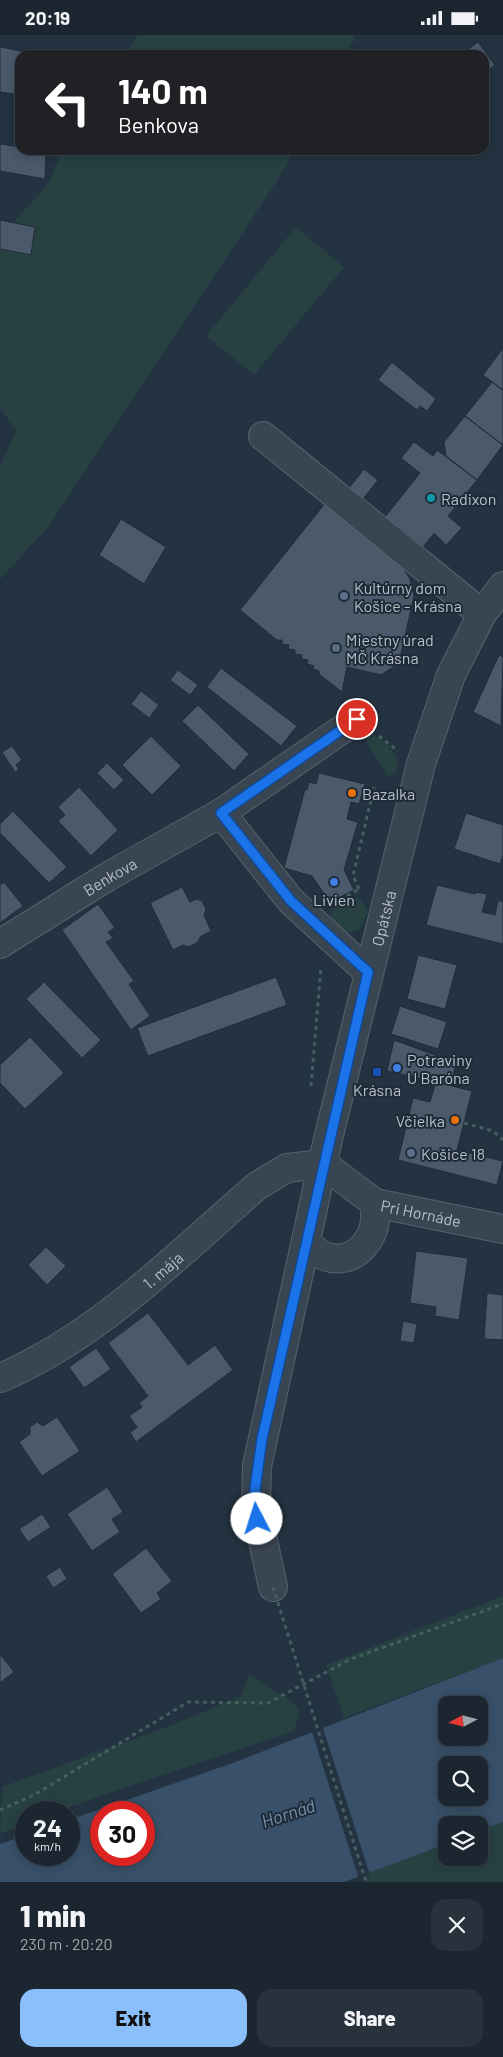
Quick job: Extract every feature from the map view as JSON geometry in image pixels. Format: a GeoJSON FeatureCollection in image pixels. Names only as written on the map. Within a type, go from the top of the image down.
{"type":"FeatureCollection","features":[{"type":"Feature","properties":{"kind":"street"},"geometry":{"type":"LineString","coordinates":[[263,436],[482,614]]}},
{"type":"Feature","properties":{"kind":"street","name":"Opátska"},"geometry":{"type":"LineString","coordinates":[[273,1587],[259,1530],[255,1489],[262,1439],[323,1164],[368,972],[420,768],[451,675],[482,614],[503,585]]}},
{"type":"Feature","properties":{"kind":"street","name":"Benkova"},"geometry":{"type":"LineString","coordinates":[[0,944],[107,877],[221,813],[358,718]]}},
{"type":"Feature","properties":{"kind":"street"},"geometry":{"type":"LineString","coordinates":[[221,813],[291,901],[368,972]]}},
{"type":"Feature","properties":{"kind":"street","name":"Pri Hornáde"},"geometry":{"type":"LineString","coordinates":[[323,1164],[375,1203],[503,1229]]}},
{"type":"Feature","properties":{"kind":"street","name":"1. mája"},"geometry":{"type":"LineString","coordinates":[[0,1378],[36,1363],[96,1325],[257,1186],[286,1168],[323,1164]]}},
{"type":"Feature","properties":{"kind":"street"},"geometry":{"type":"LineString","coordinates":[[306,1241],[314,1251],[323,1257],[336,1259],[349,1256],[358,1251],[374,1230],[375,1203]]}},
{"type":"Feature","properties":{"kind":"path"},"geometry":{"type":"LineString","coordinates":[[358,718],[420,768]]}},
{"type":"Feature","properties":{"kind":"path"},"geometry":{"type":"LineString","coordinates":[[359,889],[353,876],[374,787]]}},
{"type":"Feature","properties":{"kind":"path"},"geometry":{"type":"LineString","coordinates":[[464,1123],[493,1131],[503,1140]]}},
{"type":"Feature","properties":{"kind":"path"},"geometry":{"type":"LineString","coordinates":[[273,1587],[366,1882]]}},
{"type":"Feature","properties":{"kind":"path"},"geometry":{"type":"LineString","coordinates":[[0,1810],[34,1795],[188,1702],[268,1703],[351,1659],[503,1604]]}},
{"type":"Feature","properties":{"kind":"green space"},"geometry":{"type":"Polygon","coordinates":[[[138,35],[356,35],[348,50],[127,50],[138,35]]]}},
{"type":"Feature","properties":{"kind":"green space"},"geometry":{"type":"Polygon","coordinates":[[[60,155],[291,155],[278,179],[49,526],[0,579],[0,466],[16,431],[0,408],[0,230],[12,224],[49,183],[60,155]]]}},
{"type":"Feature","properties":{"kind":"green space"},"geometry":{"type":"Polygon","coordinates":[[[296,227],[344,267],[254,375],[206,336],[296,227]]]}},
{"type":"Feature","properties":{"kind":"green space"},"geometry":{"type":"Polygon","coordinates":[[[370,733],[381,739],[395,754],[398,766],[397,772],[388,776],[367,743],[366,734],[370,733]]]}},
{"type":"Feature","properties":{"kind":"green space"},"geometry":{"type":"Polygon","coordinates":[[[358,896],[368,911],[360,929],[346,934],[329,922],[332,910],[358,896]]]}},
{"type":"Feature","properties":{"kind":"green space"},"geometry":{"type":"Polygon","coordinates":[[[503,1596],[503,1658],[344,1718],[326,1665],[503,1596]]]}},
{"type":"Feature","properties":{"kind":"green space"},"geometry":{"type":"Polygon","coordinates":[[[249,1675],[284,1696],[300,1710],[294,1731],[80,1804],[80,1801],[15,1801],[15,1828],[0,1834],[2,1787],[172,1725],[241,1696],[249,1675]]]}},
{"type":"Feature","properties":{"kind":"green space"},"geometry":{"type":"Polygon","coordinates":[[[503,1822],[503,1882],[367,1882],[364,1874],[438,1847],[438,1866],[488,1866],[488,1828],[503,1822]]]}},
{"type":"Feature","properties":{"kind":"water","name":"Hornád"},"geometry":{"type":"Polygon","coordinates":[[[503,1658],[503,1822],[488,1828],[488,1816],[438,1816],[438,1847],[344,1882],[0,1882],[0,1844],[15,1839],[15,1866],[80,1866],[80,1816],[90,1813],[90,1866],[155,1866],[155,1801],[124,1801],[230,1764],[503,1658]]]}},
{"type":"Feature","properties":{"kind":"pier"},"geometry":{"type":"Polygon","coordinates":[[[322,1725],[370,1875],[359,1879],[311,1729],[322,1725]]]}},
{"type":"Feature","properties":{"kind":"building"},"geometry":{"type":"Polygon","coordinates":[[[478,42],[484,50],[467,50],[478,42]]]}},
{"type":"Feature","properties":{"kind":"building"},"geometry":{"type":"Polygon","coordinates":[[[0,47],[16,50],[15,94],[0,92],[0,47]]]}},
{"type":"Feature","properties":{"kind":"building"},"geometry":{"type":"Polygon","coordinates":[[[489,57],[495,65],[489,70],[489,57]]]}},
{"type":"Feature","properties":{"kind":"building"},"geometry":{"type":"Polygon","coordinates":[[[0,144],[15,146],[15,155],[46,155],[45,179],[0,171],[0,144]]]}},
{"type":"Feature","properties":{"kind":"building"},"geometry":{"type":"Polygon","coordinates":[[[0,220],[35,227],[31,255],[0,249],[0,220]]]}},
{"type":"Feature","properties":{"kind":"building"},"geometry":{"type":"Polygon","coordinates":[[[503,348],[503,390],[483,375],[503,348]]]}},
{"type":"Feature","properties":{"kind":"building"},"geometry":{"type":"Polygon","coordinates":[[[392,362],[436,399],[427,411],[420,406],[417,410],[378,380],[392,362]]]}},
{"type":"Feature","properties":{"kind":"building"},"geometry":{"type":"Polygon","coordinates":[[[492,382],[503,390],[503,445],[465,416],[492,382]]]}},
{"type":"Feature","properties":{"kind":"building"},"geometry":{"type":"Polygon","coordinates":[[[465,416],[503,445],[477,480],[446,456],[444,442],[465,416]]]}},
{"type":"Feature","properties":{"kind":"building","name":"Radixon"},"geometry":{"type":"Polygon","coordinates":[[[414,442],[433,456],[437,450],[477,480],[448,516],[462,528],[446,545],[434,533],[423,547],[385,517],[420,473],[401,458],[414,442]]]}},
{"type":"Feature","properties":{"kind":"building"},"geometry":{"type":"Polygon","coordinates":[[[364,469],[378,480],[363,499],[349,488],[364,469]]]}},
{"type":"Feature","properties":{"kind":"building"},"geometry":{"type":"Polygon","coordinates":[[[326,502],[398,560],[410,579],[414,596],[399,663],[381,675],[347,667],[342,692],[319,674],[319,671],[313,669],[314,666],[307,664],[308,660],[301,659],[302,655],[295,654],[295,650],[288,649],[289,645],[282,644],[282,640],[277,640],[240,610],[326,502]]]}},
{"type":"Feature","properties":{"kind":"building"},"geometry":{"type":"Polygon","coordinates":[[[121,519],[166,547],[144,584],[99,555],[121,519]]]}},
{"type":"Feature","properties":{"kind":"building"},"geometry":{"type":"Polygon","coordinates":[[[499,655],[503,657],[501,726],[473,712],[499,655]]]}},
{"type":"Feature","properties":{"kind":"building"},"geometry":{"type":"Polygon","coordinates":[[[221,668],[297,726],[281,746],[207,687],[221,668]]]}},
{"type":"Feature","properties":{"kind":"building"},"geometry":{"type":"Polygon","coordinates":[[[178,670],[198,685],[190,695],[170,680],[178,670]]]}},
{"type":"Feature","properties":{"kind":"building"},"geometry":{"type":"Polygon","coordinates":[[[141,691],[159,705],[149,718],[131,704],[141,691]]]}},
{"type":"Feature","properties":{"kind":"building"},"geometry":{"type":"Polygon","coordinates":[[[198,705],[249,754],[234,771],[182,721],[198,705]]]}},
{"type":"Feature","properties":{"kind":"building"},"geometry":{"type":"Polygon","coordinates":[[[151,736],[181,766],[152,795],[122,765],[151,736]]]}},
{"type":"Feature","properties":{"kind":"building"},"geometry":{"type":"Polygon","coordinates":[[[12,746],[22,760],[16,765],[19,769],[15,772],[2,752],[12,746]]]}},
{"type":"Feature","properties":{"kind":"building"},"geometry":{"type":"Polygon","coordinates":[[[107,763],[124,780],[114,790],[97,773],[107,763]]]}},
{"type":"Feature","properties":{"kind":"building"},"geometry":{"type":"Polygon","coordinates":[[[319,773],[365,784],[359,804],[351,802],[347,819],[358,822],[344,870],[354,890],[330,902],[312,876],[284,868],[305,789],[307,790],[309,782],[316,784],[319,773]]]}},
{"type":"Feature","properties":{"kind":"building"},"geometry":{"type":"Polygon","coordinates":[[[79,787],[118,830],[91,856],[58,821],[65,815],[58,807],[79,787]]]}},
{"type":"Feature","properties":{"kind":"building"},"geometry":{"type":"Polygon","coordinates":[[[13,811],[67,867],[49,883],[0,833],[0,824],[13,811]]]}},
{"type":"Feature","properties":{"kind":"building"},"geometry":{"type":"Polygon","coordinates":[[[466,813],[503,825],[503,855],[500,864],[454,849],[466,813]]]}},
{"type":"Feature","properties":{"kind":"building"},"geometry":{"type":"Polygon","coordinates":[[[4,882],[23,906],[0,923],[0,885],[4,882]]]}},
{"type":"Feature","properties":{"kind":"building"},"geometry":{"type":"Polygon","coordinates":[[[437,885],[475,894],[475,892],[487,894],[482,912],[495,915],[498,900],[503,902],[503,944],[426,925],[437,885]]]}},
{"type":"Feature","properties":{"kind":"building"},"geometry":{"type":"Polygon","coordinates":[[[182,887],[190,902],[196,899],[202,901],[206,909],[204,915],[211,931],[200,937],[198,942],[189,947],[183,945],[173,950],[150,903],[182,887]]]}},
{"type":"Feature","properties":{"kind":"building"},"geometry":{"type":"Polygon","coordinates":[[[98,904],[115,928],[108,932],[113,938],[106,942],[134,981],[129,984],[150,1016],[131,1030],[62,930],[98,904]]]}},
{"type":"Feature","properties":{"kind":"building"},"geometry":{"type":"Polygon","coordinates":[[[418,955],[457,965],[445,1009],[407,999],[418,955]]]}},
{"type":"Feature","properties":{"kind":"building"},"geometry":{"type":"Polygon","coordinates":[[[276,977],[287,1005],[148,1056],[137,1028],[276,977]]]}},
{"type":"Feature","properties":{"kind":"building"},"geometry":{"type":"Polygon","coordinates":[[[44,982],[101,1040],[82,1058],[26,999],[44,982]]]}},
{"type":"Feature","properties":{"kind":"building"},"geometry":{"type":"Polygon","coordinates":[[[400,1006],[447,1022],[438,1049],[391,1034],[400,1006]]]}},
{"type":"Feature","properties":{"kind":"building"},"geometry":{"type":"Polygon","coordinates":[[[30,1037],[64,1073],[25,1109],[0,1083],[0,1065],[30,1037]]]}},
{"type":"Feature","properties":{"kind":"building"},"geometry":{"type":"Polygon","coordinates":[[[394,1040],[456,1063],[451,1085],[387,1071],[394,1040]]]}},
{"type":"Feature","properties":{"kind":"building"},"geometry":{"type":"Polygon","coordinates":[[[436,1082],[472,1091],[457,1150],[503,1161],[497,1185],[398,1160],[413,1098],[430,1102],[436,1082]]]}},
{"type":"Feature","properties":{"kind":"building"},"geometry":{"type":"Polygon","coordinates":[[[46,1247],[66,1266],[47,1285],[28,1265],[46,1247]]]}},
{"type":"Feature","properties":{"kind":"building"},"geometry":{"type":"Polygon","coordinates":[[[416,1251],[468,1258],[459,1320],[435,1316],[436,1307],[410,1303],[416,1251]]]}},
{"type":"Feature","properties":{"kind":"building"},"geometry":{"type":"Polygon","coordinates":[[[487,1293],[503,1295],[503,1340],[484,1339],[487,1293]]]}},
{"type":"Feature","properties":{"kind":"building"},"geometry":{"type":"Polygon","coordinates":[[[148,1313],[188,1365],[215,1345],[233,1370],[136,1442],[130,1433],[137,1427],[129,1416],[142,1407],[139,1403],[148,1396],[108,1343],[148,1313]]]}},
{"type":"Feature","properties":{"kind":"building"},"geometry":{"type":"Polygon","coordinates":[[[403,1321],[417,1324],[414,1343],[400,1341],[403,1321]]]}},
{"type":"Feature","properties":{"kind":"building"},"geometry":{"type":"Polygon","coordinates":[[[96,1348],[111,1369],[84,1388],[69,1367],[96,1348]]]}},
{"type":"Feature","properties":{"kind":"building"},"geometry":{"type":"Polygon","coordinates":[[[57,1417],[80,1451],[42,1476],[19,1442],[30,1434],[30,1427],[37,1422],[43,1426],[57,1417]]]}},
{"type":"Feature","properties":{"kind":"building"},"geometry":{"type":"Polygon","coordinates":[[[107,1487],[123,1512],[112,1519],[120,1532],[92,1551],[67,1514],[107,1487]]]}},
{"type":"Feature","properties":{"kind":"building"},"geometry":{"type":"Polygon","coordinates":[[[42,1514],[51,1527],[28,1542],[19,1529],[42,1514]]]}},
{"type":"Feature","properties":{"kind":"building"},"geometry":{"type":"Polygon","coordinates":[[[146,1548],[172,1581],[157,1593],[161,1599],[141,1613],[112,1574],[146,1548]]]}},
{"type":"Feature","properties":{"kind":"building"},"geometry":{"type":"Polygon","coordinates":[[[60,1567],[67,1579],[53,1588],[46,1576],[60,1567]]]}},
{"type":"Feature","properties":{"kind":"building"},"geometry":{"type":"Polygon","coordinates":[[[0,1654],[14,1672],[1,1682],[0,1681],[0,1654]]]}},
{"type":"Feature","properties":{"kind":"place","name":"Radixon"},"geometry":{"type":"Point","coordinates":[431,498]}},
{"type":"Feature","properties":{"kind":"place","name":"Kultúrny dom Košice - Krásna"},"geometry":{"type":"Point","coordinates":[344,596]}},
{"type":"Feature","properties":{"kind":"place","name":"Miestny úrad MČ Krásna"},"geometry":{"type":"Point","coordinates":[336,648]}},
{"type":"Feature","properties":{"kind":"place","name":"Bazalka"},"geometry":{"type":"Point","coordinates":[352,793]}},
{"type":"Feature","properties":{"kind":"place","name":"Livien"},"geometry":{"type":"Point","coordinates":[334,882]}},
{"type":"Feature","properties":{"kind":"place","name":"Potraviny U Baróna"},"geometry":{"type":"Point","coordinates":[397,1068]}},
{"type":"Feature","properties":{"kind":"place","name":"Krásna"},"geometry":{"type":"Point","coordinates":[377,1072]}},
{"type":"Feature","properties":{"kind":"place","name":"Včielka"},"geometry":{"type":"Point","coordinates":[455,1120]}},
{"type":"Feature","properties":{"kind":"place","name":"Košice 18"},"geometry":{"type":"Point","coordinates":[411,1153]}},
{"type":"Feature","properties":{"kind":"route"},"geometry":{"type":"LineString","coordinates":[[257,1519],[255,1489],[262,1439],[368,972],[291,901],[221,813],[357,719]]}}]}
